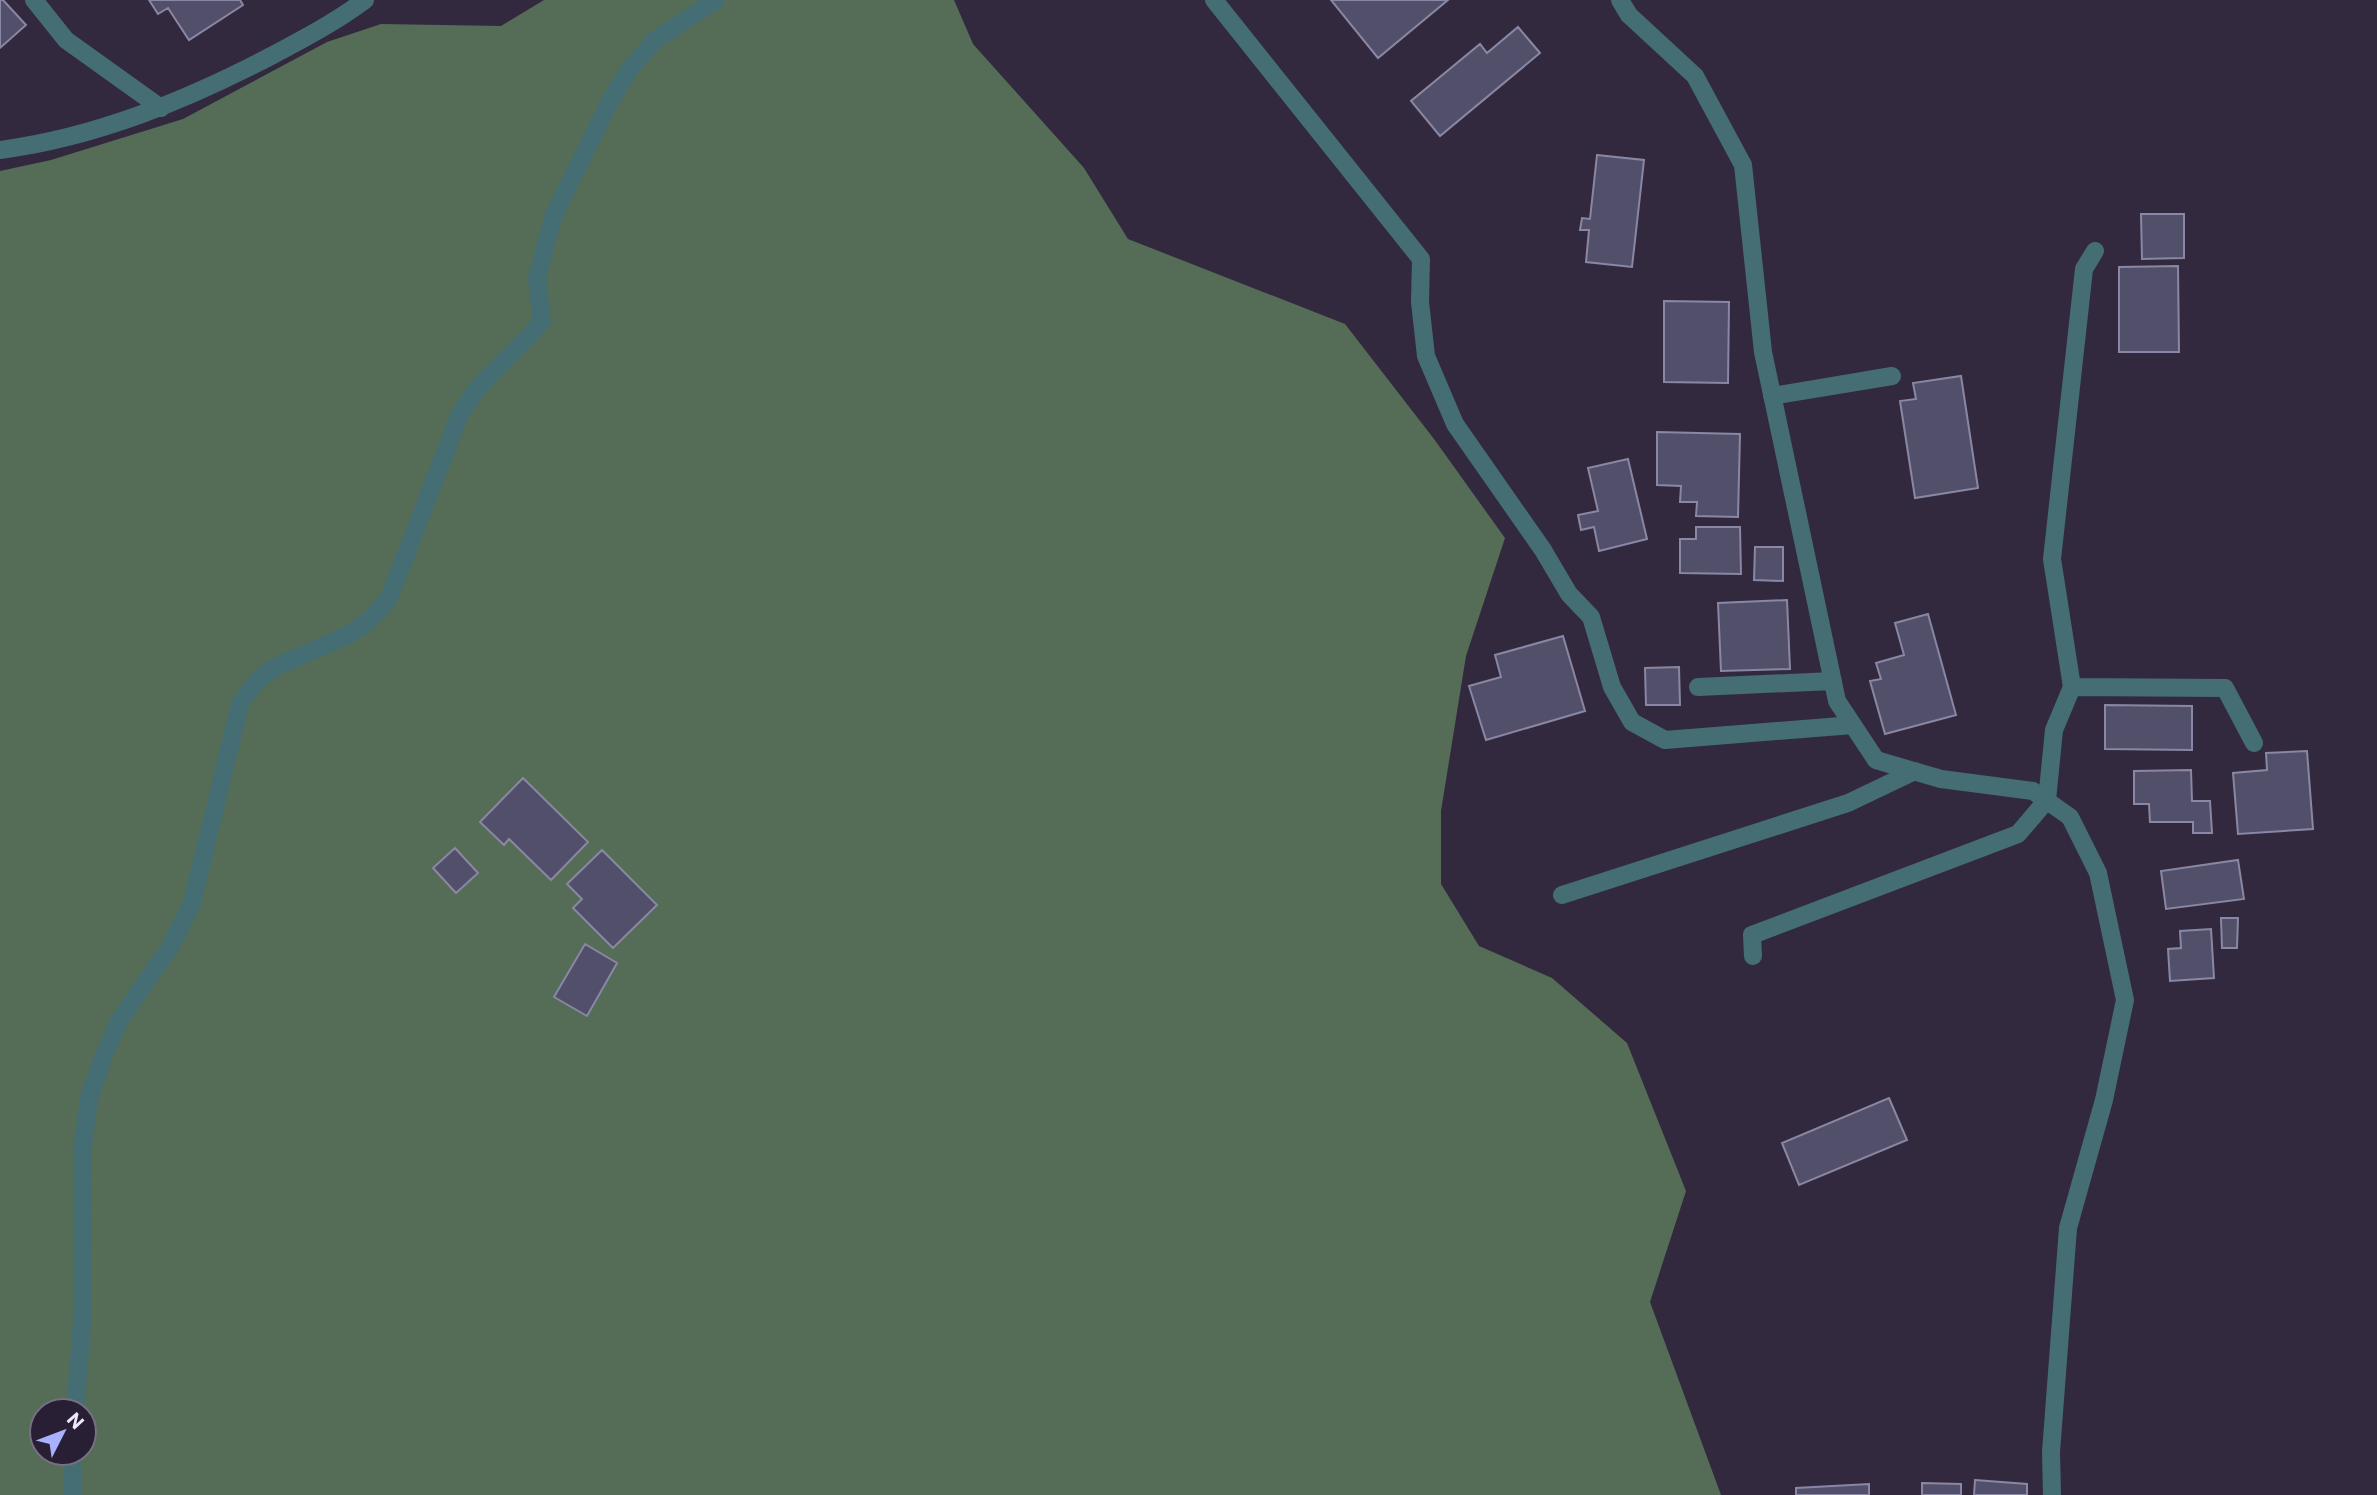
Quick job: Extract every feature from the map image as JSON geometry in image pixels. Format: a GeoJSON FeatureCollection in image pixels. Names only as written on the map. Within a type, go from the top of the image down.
{"type":"FeatureCollection","features":[{"type":"Feature","properties":{"kind":"street"},"geometry":{"type":"LineString","coordinates":[[34,0],[66,40],[161,108]]}},
{"type":"Feature","properties":{"kind":"street"},"geometry":{"type":"LineString","coordinates":[[0,150],[89,132],[161,108],[218,84],[320,29],[366,0]]}},
{"type":"Feature","properties":{"kind":"street"},"geometry":{"type":"LineString","coordinates":[[76,1397],[82,1324],[83,1146],[89,1098],[119,1021],[172,944],[192,903],[240,704],[254,684],[273,668],[348,635],[368,622],[389,598],[460,414],[476,390],[542,322],[537,278],[554,217],[610,101],[629,70],[655,40],[716,0]]}},
{"type":"Feature","properties":{"kind":"street"},"geometry":{"type":"LineString","coordinates":[[1214,0],[1421,259],[1420,302],[1426,356],[1455,424],[1543,550],[1569,594],[1591,617],[1612,687],[1632,722],[1665,740],[1853,725]]}},
{"type":"Feature","properties":{"kind":"street"},"geometry":{"type":"LineString","coordinates":[[1620,0],[1629,15],[1695,76],[1744,165],[1763,352],[1837,701],[1875,760],[1941,779],[2033,791],[2047,800],[2070,817],[2098,873],[2125,1000],[2105,1100],[2068,1228],[2051,1452],[2052,1495]]}},
{"type":"Feature","properties":{"kind":"street"},"geometry":{"type":"LineString","coordinates":[[1753,956],[1752,935],[2018,834],[2047,800],[2054,730],[2072,687],[2052,559],[2084,269],[2095,251]]}},
{"type":"Feature","properties":{"kind":"street"},"geometry":{"type":"LineString","coordinates":[[1772,396],[1892,376]]}},
{"type":"Feature","properties":{"kind":"street"},"geometry":{"type":"LineString","coordinates":[[1698,687],[1833,681]]}},
{"type":"Feature","properties":{"kind":"street"},"geometry":{"type":"LineString","coordinates":[[2072,687],[2225,688],[2255,743]]}},
{"type":"Feature","properties":{"kind":"street"},"geometry":{"type":"LineString","coordinates":[[1562,895],[1848,803],[1914,771]]}},
{"type":"Feature","properties":{"kind":"street"},"geometry":{"type":"LineString","coordinates":[[73,1467],[74,1495]]}},
{"type":"Feature","properties":{"kind":"green space"},"geometry":{"type":"Polygon","coordinates":[[[544,0],[954,0],[973,44],[1084,168],[1128,239],[1345,324],[1434,439],[1505,538],[1466,656],[1441,811],[1441,884],[1479,946],[1552,978],[1627,1043],[1686,1191],[1650,1302],[1721,1495],[0,1495],[0,171],[51,160],[183,119],[327,42],[381,24],[501,26],[544,0]]]}},
{"type":"Feature","properties":{"kind":"building"},"geometry":{"type":"Polygon","coordinates":[[[0,0],[26,25],[0,48],[0,0]]]}},
{"type":"Feature","properties":{"kind":"building"},"geometry":{"type":"Polygon","coordinates":[[[149,0],[240,0],[243,5],[189,40],[168,8],[158,14],[149,0]]]}},
{"type":"Feature","properties":{"kind":"building"},"geometry":{"type":"Polygon","coordinates":[[[1331,0],[1448,0],[1378,58],[1331,0]]]}},
{"type":"Feature","properties":{"kind":"building"},"geometry":{"type":"Polygon","coordinates":[[[1518,27],[1540,53],[1440,136],[1411,101],[1480,44],[1487,53],[1518,27]]]}},
{"type":"Feature","properties":{"kind":"building"},"geometry":{"type":"Polygon","coordinates":[[[1597,155],[1644,160],[1632,267],[1586,262],[1589,230],[1580,230],[1582,218],[1590,219],[1597,155]]]}},
{"type":"Feature","properties":{"kind":"building"},"geometry":{"type":"Polygon","coordinates":[[[2141,214],[2184,214],[2184,258],[2142,259],[2141,214]]]}},
{"type":"Feature","properties":{"kind":"building"},"geometry":{"type":"Polygon","coordinates":[[[2178,266],[2179,352],[2119,352],[2119,267],[2178,266]]]}},
{"type":"Feature","properties":{"kind":"building"},"geometry":{"type":"Polygon","coordinates":[[[1664,301],[1729,302],[1728,383],[1664,382],[1664,301]]]}},
{"type":"Feature","properties":{"kind":"building"},"geometry":{"type":"Polygon","coordinates":[[[1961,376],[1978,488],[1915,498],[1900,401],[1916,399],[1913,383],[1961,376]]]}},
{"type":"Feature","properties":{"kind":"building"},"geometry":{"type":"Polygon","coordinates":[[[1657,432],[1740,434],[1738,517],[1696,516],[1697,502],[1680,502],[1681,486],[1657,485],[1657,432]]]}},
{"type":"Feature","properties":{"kind":"building"},"geometry":{"type":"Polygon","coordinates":[[[1628,459],[1647,539],[1599,551],[1594,527],[1581,530],[1578,515],[1598,511],[1588,468],[1628,459]]]}},
{"type":"Feature","properties":{"kind":"building"},"geometry":{"type":"Polygon","coordinates":[[[1696,527],[1740,527],[1741,574],[1680,573],[1680,539],[1696,539],[1696,527]]]}},
{"type":"Feature","properties":{"kind":"building"},"geometry":{"type":"Polygon","coordinates":[[[1755,547],[1783,547],[1783,581],[1754,580],[1755,547]]]}},
{"type":"Feature","properties":{"kind":"building"},"geometry":{"type":"Polygon","coordinates":[[[1787,600],[1790,669],[1721,671],[1718,603],[1787,600]]]}},
{"type":"Feature","properties":{"kind":"building"},"geometry":{"type":"Polygon","coordinates":[[[1928,614],[1956,715],[1885,734],[1870,681],[1881,679],[1876,663],[1904,655],[1895,623],[1928,614]]]}},
{"type":"Feature","properties":{"kind":"building"},"geometry":{"type":"Polygon","coordinates":[[[1563,636],[1585,711],[1486,740],[1469,686],[1501,677],[1495,655],[1563,636]]]}},
{"type":"Feature","properties":{"kind":"building"},"geometry":{"type":"Polygon","coordinates":[[[1679,667],[1680,705],[1646,705],[1645,668],[1679,667]]]}},
{"type":"Feature","properties":{"kind":"building"},"geometry":{"type":"Polygon","coordinates":[[[2105,705],[2192,706],[2192,750],[2105,749],[2105,705]]]}},
{"type":"Feature","properties":{"kind":"building"},"geometry":{"type":"Polygon","coordinates":[[[2307,751],[2313,829],[2238,834],[2233,773],[2267,770],[2266,753],[2307,751]]]}},
{"type":"Feature","properties":{"kind":"building"},"geometry":{"type":"Polygon","coordinates":[[[2191,770],[2192,801],[2210,801],[2212,833],[2193,833],[2193,822],[2150,822],[2149,804],[2134,804],[2134,771],[2191,770]]]}},
{"type":"Feature","properties":{"kind":"building"},"geometry":{"type":"Polygon","coordinates":[[[523,778],[588,842],[551,880],[509,839],[504,845],[480,822],[523,778]]]}},
{"type":"Feature","properties":{"kind":"building"},"geometry":{"type":"Polygon","coordinates":[[[455,848],[478,873],[456,893],[433,868],[455,848]]]}},
{"type":"Feature","properties":{"kind":"building"},"geometry":{"type":"Polygon","coordinates":[[[602,850],[657,905],[613,948],[573,908],[582,899],[567,884],[602,850]]]}},
{"type":"Feature","properties":{"kind":"building"},"geometry":{"type":"Polygon","coordinates":[[[2238,860],[2244,899],[2166,909],[2161,871],[2238,860]]]}},
{"type":"Feature","properties":{"kind":"building"},"geometry":{"type":"Polygon","coordinates":[[[2221,918],[2238,918],[2237,948],[2222,948],[2221,918]]]}},
{"type":"Feature","properties":{"kind":"building"},"geometry":{"type":"Polygon","coordinates":[[[2211,929],[2214,978],[2170,981],[2168,949],[2181,948],[2180,931],[2211,929]]]}},
{"type":"Feature","properties":{"kind":"building"},"geometry":{"type":"Polygon","coordinates":[[[585,944],[617,963],[587,1016],[554,997],[585,944]]]}},
{"type":"Feature","properties":{"kind":"building"},"geometry":{"type":"Polygon","coordinates":[[[1889,1098],[1907,1140],[1799,1185],[1782,1143],[1889,1098]]]}},
{"type":"Feature","properties":{"kind":"building"},"geometry":{"type":"Polygon","coordinates":[[[1975,1480],[2027,1484],[2027,1495],[1974,1495],[1975,1480]]]}},
{"type":"Feature","properties":{"kind":"building"},"geometry":{"type":"Polygon","coordinates":[[[1922,1483],[1961,1484],[1961,1495],[1922,1495],[1922,1483]]]}},
{"type":"Feature","properties":{"kind":"building"},"geometry":{"type":"Polygon","coordinates":[[[1869,1484],[1869,1495],[1796,1495],[1796,1488],[1869,1484]]]}}]}
